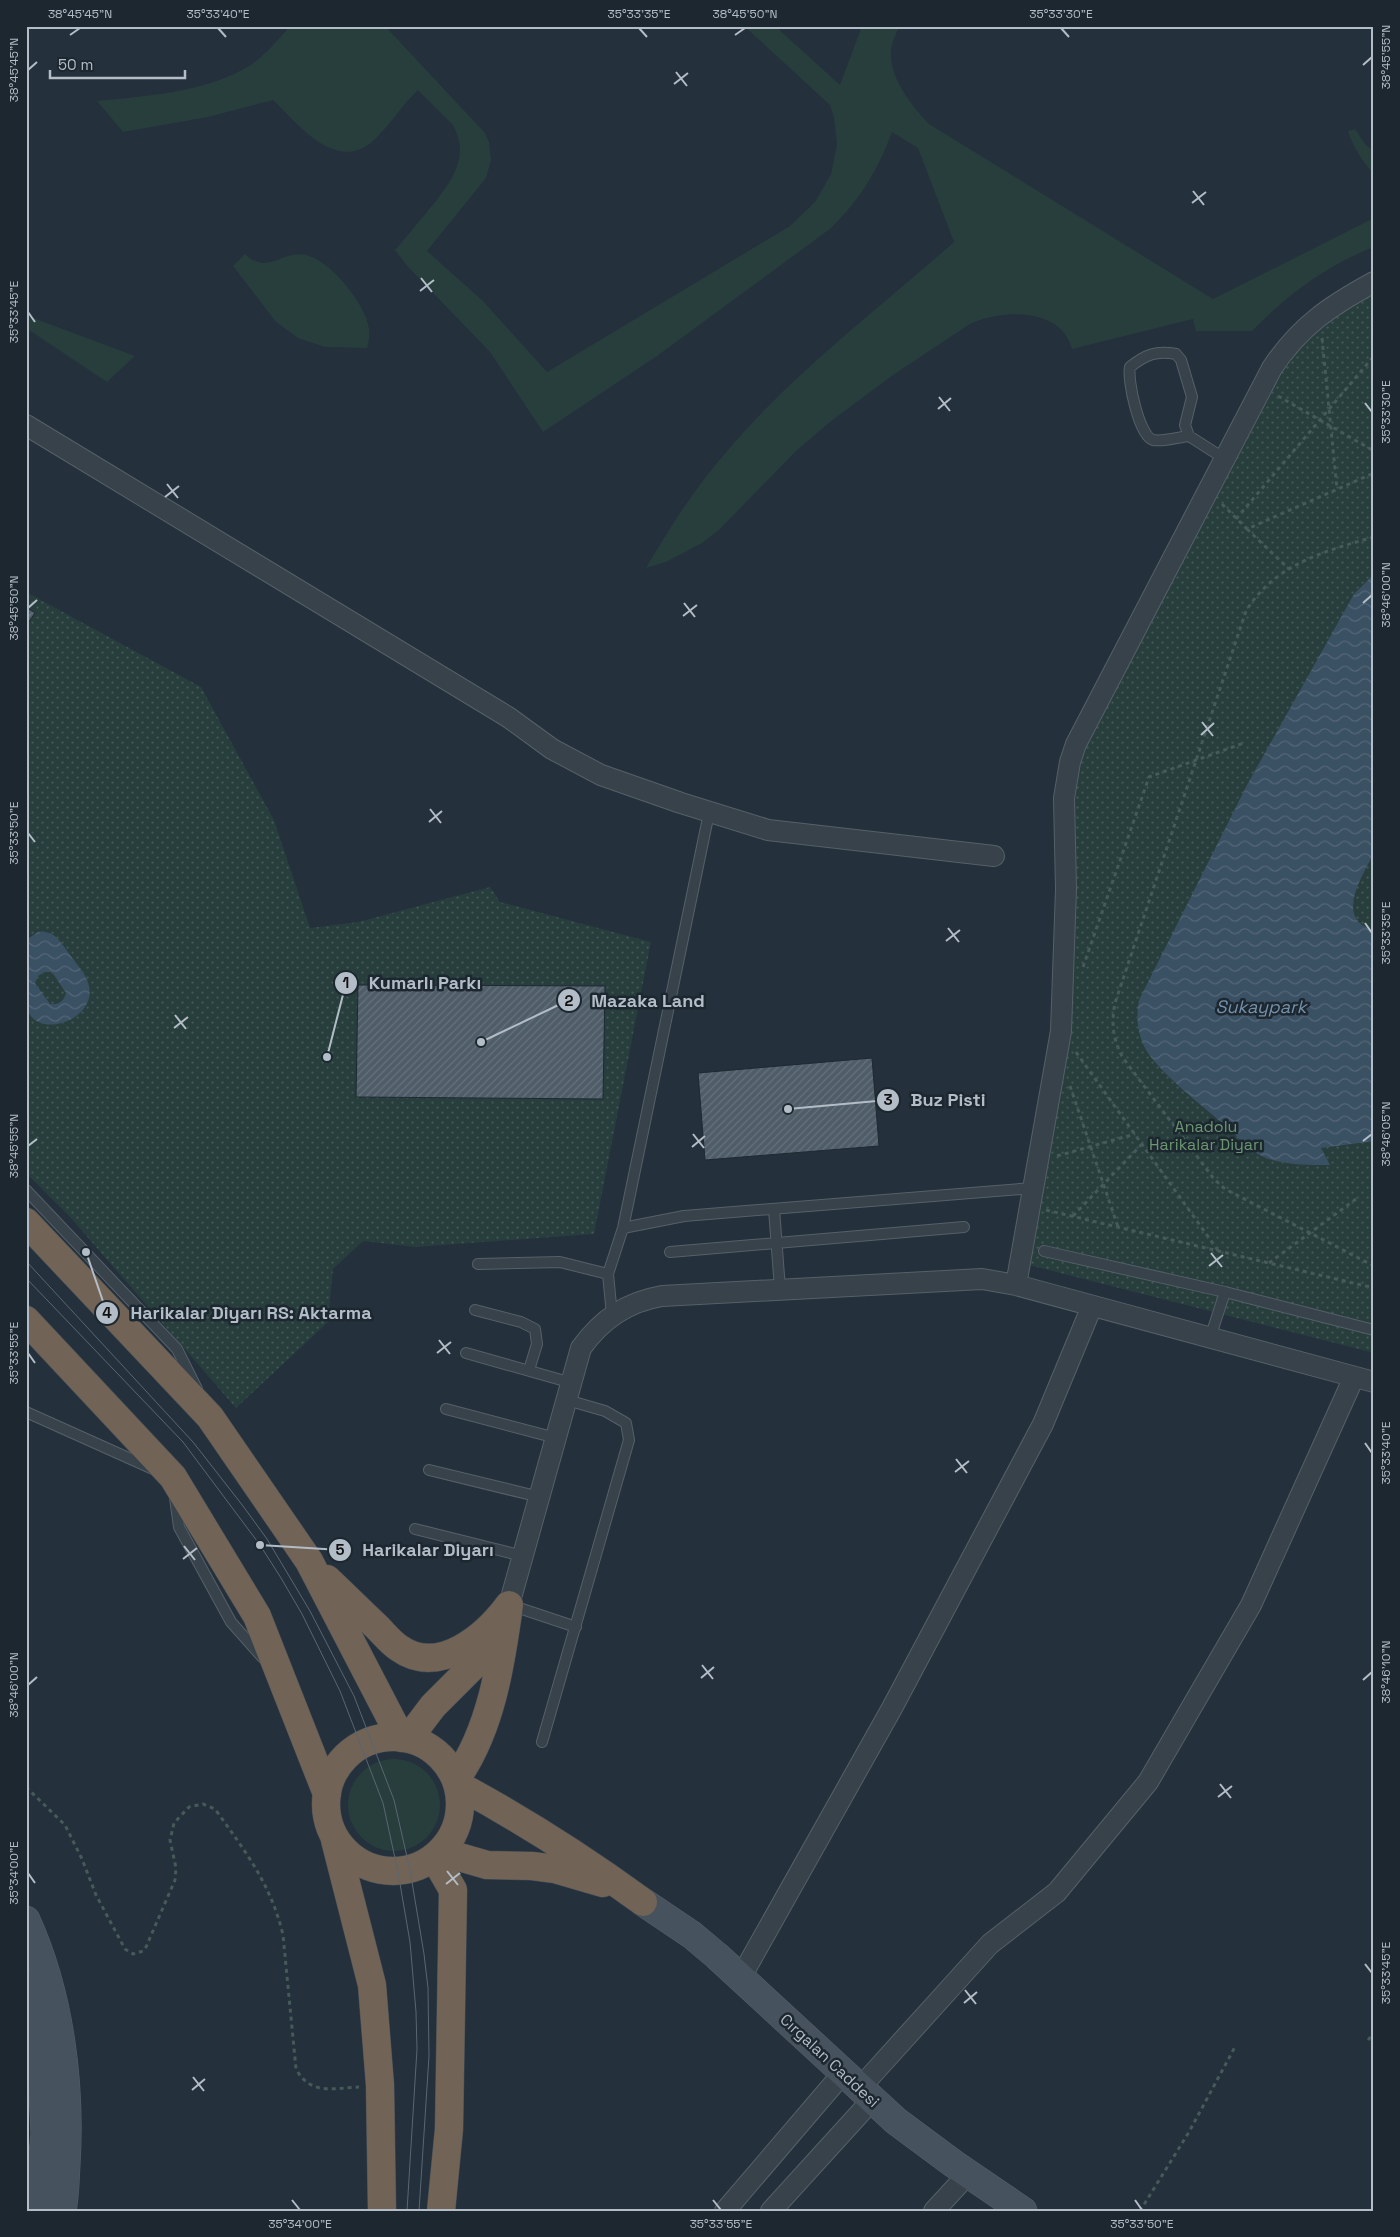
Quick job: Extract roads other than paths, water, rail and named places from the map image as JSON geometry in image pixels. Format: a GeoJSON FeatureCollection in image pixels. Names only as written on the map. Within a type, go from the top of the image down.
{"type":"FeatureCollection","features":[{"type":"Feature","properties":{"kind":"highway"},"geometry":{"type":"LineString","coordinates":[[26,1222],[210,1417],[309,1561],[404,1738]]}},
{"type":"Feature","properties":{"kind":"highway"},"geometry":{"type":"LineString","coordinates":[[26,1320],[172,1477],[257,1616],[327,1794]]}},
{"type":"Feature","properties":{"kind":"highway"},"geometry":{"type":"LineString","coordinates":[[309,1561],[398,1648],[416,1656],[436,1657],[460,1649],[486,1632],[509,1605]]}},
{"type":"Feature","properties":{"kind":"highway"},"geometry":{"type":"LineString","coordinates":[[404,1738],[478,1660],[491,1643],[509,1605]]}},
{"type":"Feature","properties":{"kind":"highway"},"geometry":{"type":"LineString","coordinates":[[457,1782],[470,1759],[486,1715],[498,1673],[509,1605]]}},
{"type":"Feature","properties":{"kind":"highway"},"geometry":{"type":"LineString","coordinates":[[335,1838],[353,1858],[377,1870],[398,1872],[425,1864],[438,1854],[454,1835],[460,1815],[457,1782],[444,1759],[432,1749],[404,1738],[370,1741],[351,1752],[335,1771],[327,1794],[326,1809],[372,1985],[380,2085],[382,2211]]}},
{"type":"Feature","properties":{"kind":"highway"},"geometry":{"type":"LineString","coordinates":[[457,1782],[567,1849],[642,1902]]}},
{"type":"Feature","properties":{"kind":"highway"},"geometry":{"type":"LineString","coordinates":[[438,1854],[487,1865],[532,1866],[578,1874],[642,1902]]}},
{"type":"Feature","properties":{"kind":"highway"},"geometry":{"type":"LineString","coordinates":[[438,1854],[453,1890],[449,2128],[442,2211]]}},
{"type":"Feature","properties":{"kind":"street"},"geometry":{"type":"LineString","coordinates":[[1016,1285],[1061,1031],[1066,889],[1064,798],[1070,762],[1084,727],[1284,350],[1320,314],[1374,282]]}},
{"type":"Feature","properties":{"kind":"street"},"geometry":{"type":"LineString","coordinates":[[26,425],[508,717],[529,734],[575,763],[601,775],[709,813],[768,830],[994,856]]}},
{"type":"Feature","properties":{"kind":"street"},"geometry":{"type":"LineString","coordinates":[[509,1605],[581,1348],[590,1336],[612,1315],[636,1302],[662,1296],[982,1279],[1016,1285],[1374,1382]]}},
{"type":"Feature","properties":{"kind":"street"},"geometry":{"type":"LineString","coordinates":[[741,1977],[892,1708],[1043,1424],[1092,1306]]}},
{"type":"Feature","properties":{"kind":"street"},"geometry":{"type":"LineString","coordinates":[[725,2211],[858,2087],[990,1944],[1057,1892],[1148,1782],[1251,1604],[1354,1376]]}},
{"type":"Feature","properties":{"kind":"street","name":"Cırgalan Caddesi"},"geometry":{"type":"LineString","coordinates":[[642,1902],[692,1936],[741,1977],[858,2087],[926,2144],[1023,2211]]}},
{"type":"Feature","properties":{"kind":"street"},"geometry":{"type":"LineString","coordinates":[[26,1920],[42,1963],[64,2063],[67,2136],[62,2211]]}},
{"type":"Feature","properties":{"kind":"street"},"geometry":{"type":"LineString","coordinates":[[26,1983],[42,2068],[45,2134],[36,2211]]}},
{"type":"Feature","properties":{"kind":"street"},"geometry":{"type":"LineString","coordinates":[[771,2211],[858,2087]]}},
{"type":"Feature","properties":{"kind":"street"},"geometry":{"type":"LineString","coordinates":[[934,2211],[968,2174]]}},
{"type":"Feature","properties":{"kind":"lane"},"geometry":{"type":"LineString","coordinates":[[1189,436],[1154,440],[1147,436],[1139,418],[1128,376],[1130,367],[1144,356],[1166,352],[1176,354],[1181,360],[1192,397],[1185,426],[1189,436],[1225,459]]}},
{"type":"Feature","properties":{"kind":"lane"},"geometry":{"type":"LineString","coordinates":[[612,1315],[608,1274],[623,1228],[709,813]]}},
{"type":"Feature","properties":{"kind":"lane"},"geometry":{"type":"LineString","coordinates":[[26,1190],[178,1349],[210,1417]]}},
{"type":"Feature","properties":{"kind":"lane"},"geometry":{"type":"LineString","coordinates":[[623,1228],[684,1216],[774,1208],[1031,1197]]}},
{"type":"Feature","properties":{"kind":"lane"},"geometry":{"type":"LineString","coordinates":[[774,1208],[780,1289]]}},
{"type":"Feature","properties":{"kind":"lane"},"geometry":{"type":"LineString","coordinates":[[670,1252],[964,1227]]}},
{"type":"Feature","properties":{"kind":"lane"},"geometry":{"type":"LineString","coordinates":[[1044,1251],[1224,1292],[1374,1330]]}},
{"type":"Feature","properties":{"kind":"lane"},"geometry":{"type":"LineString","coordinates":[[478,1264],[560,1262],[608,1274]]}},
{"type":"Feature","properties":{"kind":"lane"},"geometry":{"type":"LineString","coordinates":[[1210,1338],[1224,1292]]}},
{"type":"Feature","properties":{"kind":"lane"},"geometry":{"type":"LineString","coordinates":[[475,1310],[521,1322],[535,1329],[537,1344],[529,1370]]}},
{"type":"Feature","properties":{"kind":"lane"},"geometry":{"type":"LineString","coordinates":[[466,1353],[529,1370],[626,1423],[629,1440],[542,1742]]}},
{"type":"Feature","properties":{"kind":"lane"},"geometry":{"type":"LineString","coordinates":[[446,1409],[556,1438]]}},
{"type":"Feature","properties":{"kind":"lane"},"geometry":{"type":"LineString","coordinates":[[26,1412],[172,1477]]}},
{"type":"Feature","properties":{"kind":"lane"},"geometry":{"type":"LineString","coordinates":[[429,1470],[540,1497]]}},
{"type":"Feature","properties":{"kind":"lane"},"geometry":{"type":"LineString","coordinates":[[415,1529],[523,1556]]}},
{"type":"Feature","properties":{"kind":"lane"},"geometry":{"type":"LineString","coordinates":[[509,1605],[576,1627]]}},
{"type":"Feature","properties":{"kind":"water","name":"Sukaypark"},"geometry":{"type":"Polygon","coordinates":[[[1374,574],[1374,853],[1358,884],[1353,907],[1355,916],[1362,924],[1374,930],[1374,1141],[1321,1148],[1330,1165],[1282,1163],[1256,1153],[1244,1144],[1160,1068],[1145,1048],[1140,1036],[1137,1018],[1139,1000],[1247,785],[1354,594],[1374,574]]]}},
{"type":"Feature","properties":{"kind":"water"},"geometry":{"type":"Polygon","coordinates":[[[38,932],[52,934],[59,940],[81,969],[87,980],[90,994],[86,1005],[78,1015],[66,1022],[54,1024],[42,1023],[32,1017],[25,1000],[26,940],[38,932]],[[45,972],[38,976],[35,983],[50,1004],[56,1004],[61,1002],[66,993],[52,972],[45,972]]]}},
{"type":"Feature","properties":{"kind":"tram line"},"geometry":{"type":"LineString","coordinates":[[26,1261],[193,1442],[243,1506],[267,1539],[310,1611],[354,1696],[394,1800],[410,1870],[424,1954],[428,1988],[429,2056],[419,2211]]}},
{"type":"Feature","properties":{"kind":"tram line"},"geometry":{"type":"LineString","coordinates":[[26,1278],[183,1442],[260,1545],[281,1578],[302,1614],[340,1691],[383,1803],[398,1872],[410,1942],[417,2049],[407,2211]]}},
{"type":"Feature","properties":{"kind":"place","name":"Mazaka Land"},"geometry":{"type":"Point","coordinates":[481,1042]}},
{"type":"Feature","properties":{"kind":"place","name":"Kumarlı Parkı"},"geometry":{"type":"Point","coordinates":[327,1057]}},
{"type":"Feature","properties":{"kind":"place","name":"Buz Pisti"},"geometry":{"type":"Point","coordinates":[788,1109]}},
{"type":"Feature","properties":{"kind":"place","name":"Harikalar Diyarı RS: Aktarma"},"geometry":{"type":"Point","coordinates":[86,1252]}},
{"type":"Feature","properties":{"kind":"place","name":"Harikalar Diyarı"},"geometry":{"type":"Point","coordinates":[260,1545]}},
{"type":"Feature","properties":{"kind":"park label","name":"Anadolu Harikalar Diyarı"},"geometry":{"type":"Point","coordinates":[1206,1135]}}]}
